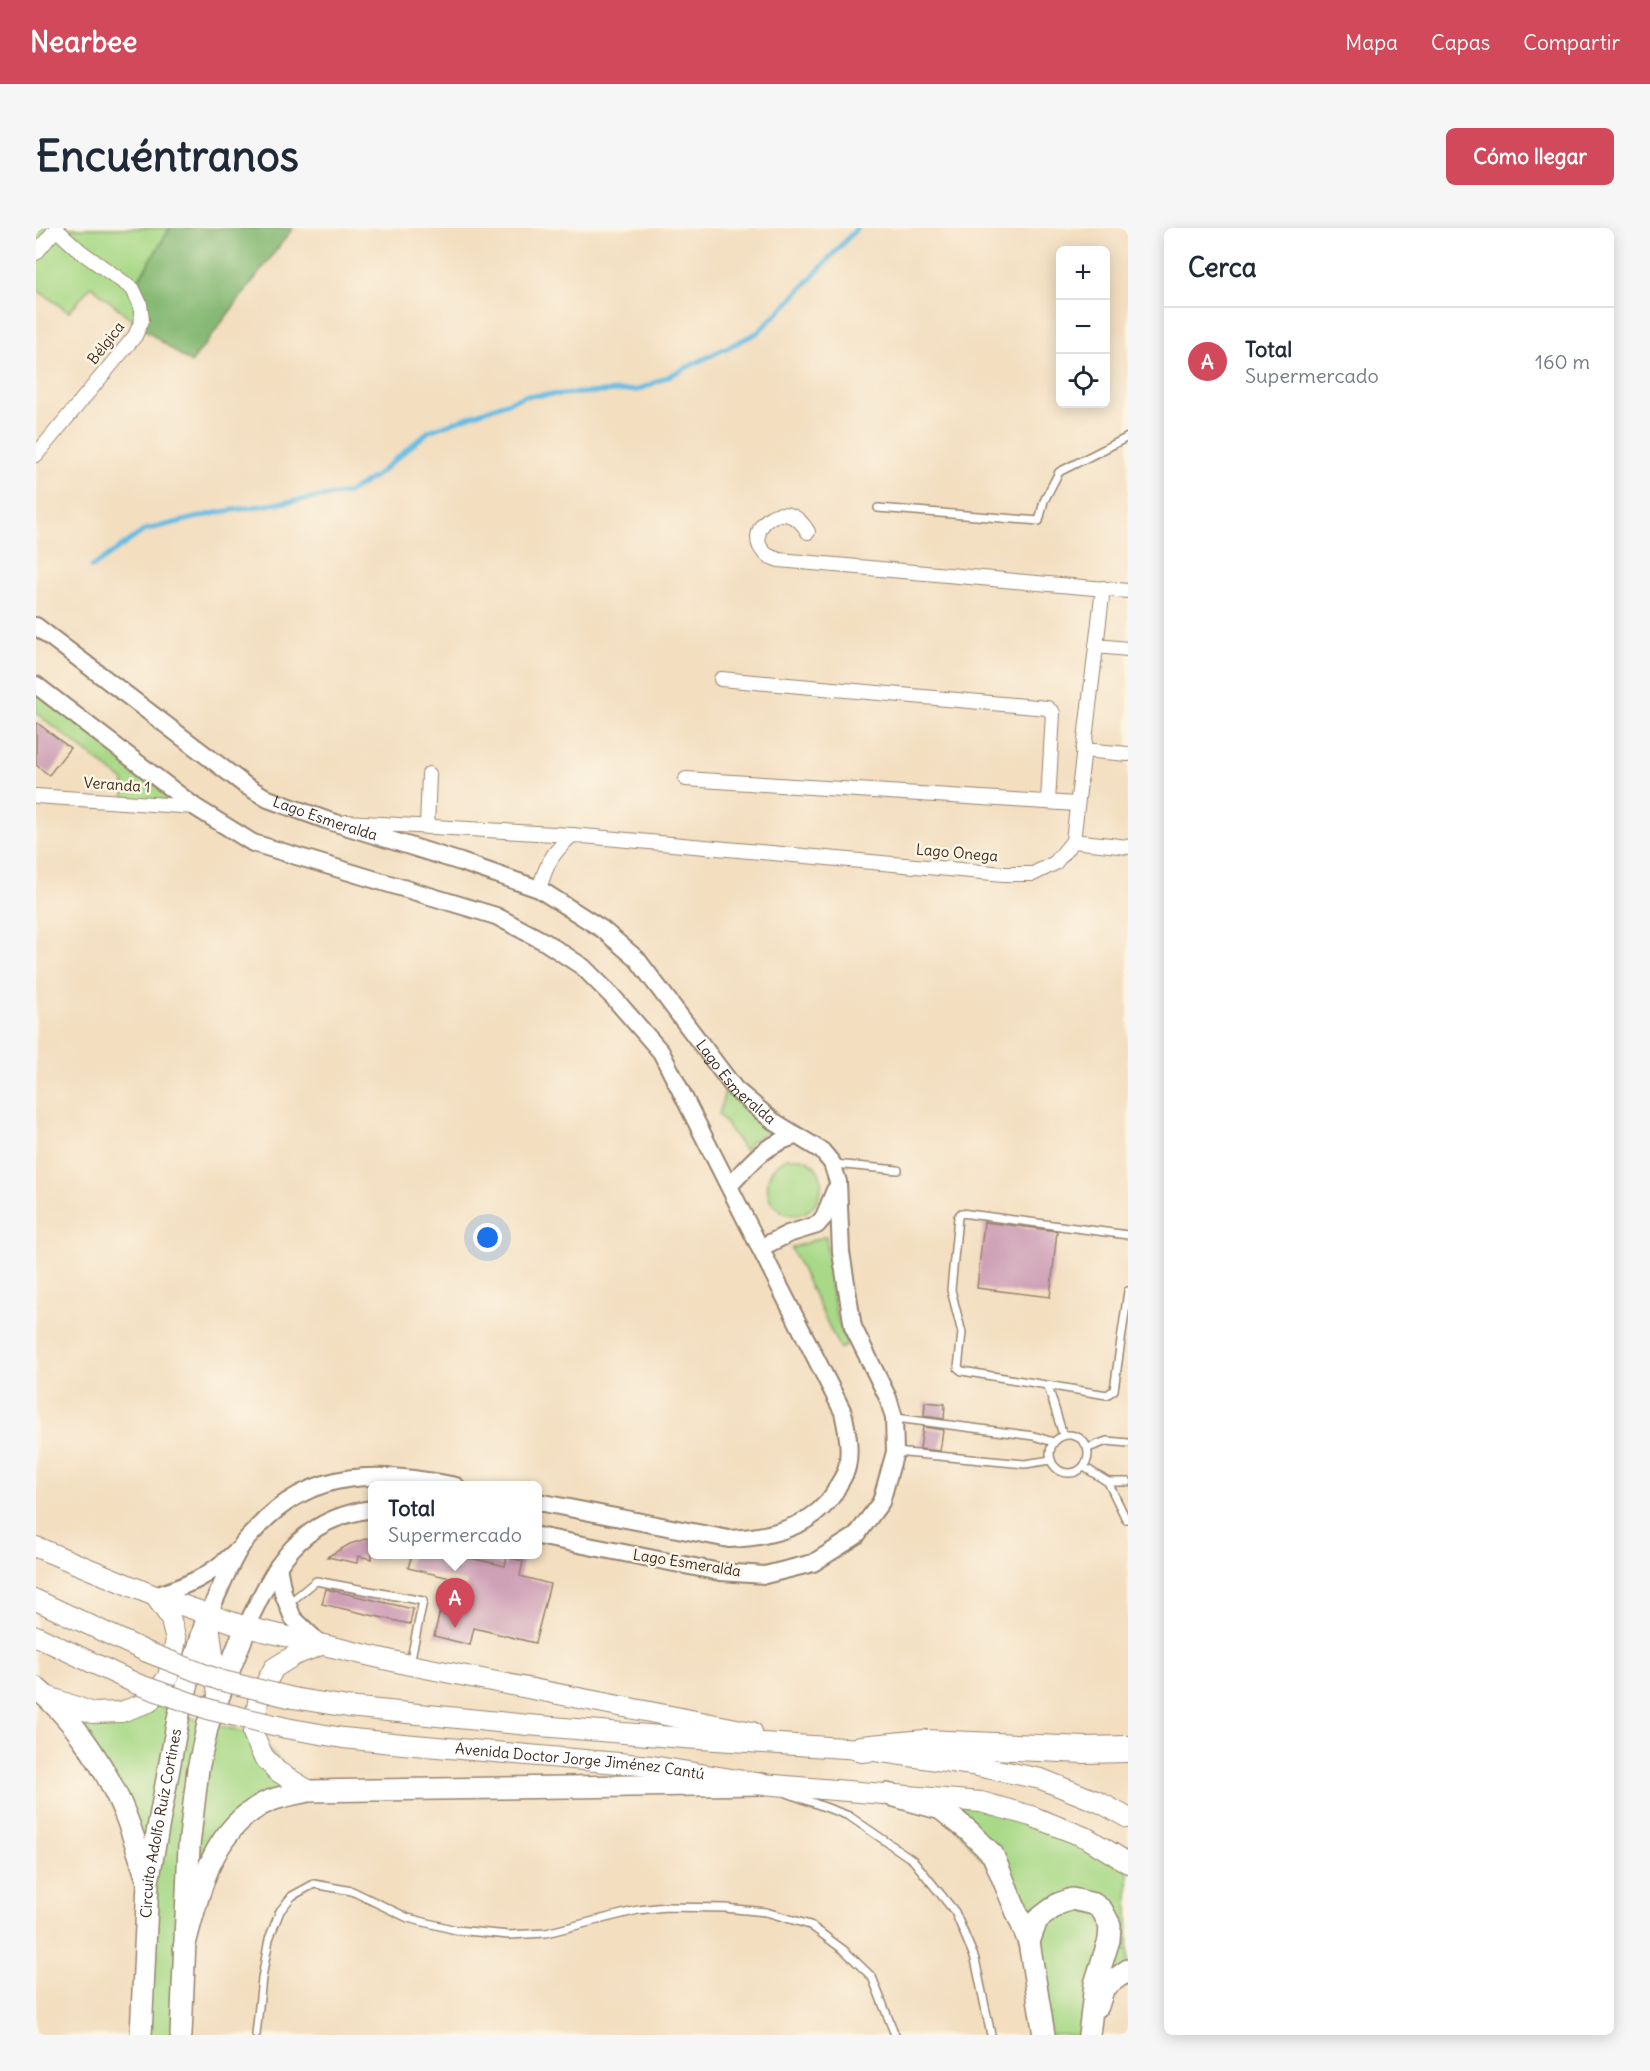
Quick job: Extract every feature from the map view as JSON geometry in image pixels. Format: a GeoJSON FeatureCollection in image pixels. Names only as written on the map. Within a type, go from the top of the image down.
{"type":"FeatureCollection","features":[{"type":"Feature","properties":{"kind":"highway"},"geometry":{"type":"LineString","coordinates":[[861,1749],[925,1743],[1085,1750],[1128,1749]]}},
{"type":"Feature","properties":{"kind":"main road"},"geometry":{"type":"LineString","coordinates":[[36,1547],[155,1596],[208,1616],[246,1627],[410,1665],[820,1745]]}},
{"type":"Feature","properties":{"kind":"main road"},"geometry":{"type":"LineString","coordinates":[[41,1692],[93,1713],[121,1713],[149,1702],[168,1677],[176,1640],[170,1617],[155,1596]]}},
{"type":"Feature","properties":{"kind":"main road","name":"Avenida Doctor Jorge Jiménez Cantú"},"geometry":{"type":"LineString","coordinates":[[36,1600],[147,1652],[219,1680],[293,1698],[348,1707],[528,1725],[861,1749],[972,1765],[1041,1779],[1101,1803],[1128,1818]]}},
{"type":"Feature","properties":{"kind":"main road"},"geometry":{"type":"LineString","coordinates":[[208,1616],[218,1697]]}},
{"type":"Feature","properties":{"kind":"main road","name":"Circuito Adolfo Ruíz Cortines"},"geometry":{"type":"LineString","coordinates":[[141,2035],[148,1882],[179,1714],[208,1616]]}},
{"type":"Feature","properties":{"kind":"main road","name":"Circuito Adolfo Ruíz Cortines"},"geometry":{"type":"LineString","coordinates":[[182,2035],[189,1846],[198,1768],[208,1724],[246,1627]]}},
{"type":"Feature","properties":{"kind":"main road","name":"Avenida Doctor Jorge Jiménez Cantú"},"geometry":{"type":"LineString","coordinates":[[36,1636],[137,1684],[211,1710],[286,1728],[342,1738],[652,1766],[762,1784],[981,1802],[1031,1816],[1087,1838],[1128,1863]]}},
{"type":"Feature","properties":{"kind":"main road"},"geometry":{"type":"LineString","coordinates":[[309,1791],[277,1771],[263,1756],[254,1733],[259,1696],[274,1668],[295,1655],[321,1645]]}},
{"type":"Feature","properties":{"kind":"main road"},"geometry":{"type":"LineString","coordinates":[[41,1692],[76,1730],[120,1800],[148,1882]]}},
{"type":"Feature","properties":{"kind":"main road"},"geometry":{"type":"LineString","coordinates":[[184,1948],[201,1885],[216,1853],[237,1822],[254,1809],[283,1796],[309,1791],[762,1784]]}},
{"type":"Feature","properties":{"kind":"main road"},"geometry":{"type":"LineString","coordinates":[[887,1794],[941,1809],[969,1831],[993,1855],[1029,1942],[1044,2035]]}},
{"type":"Feature","properties":{"kind":"main road"},"geometry":{"type":"LineString","coordinates":[[1029,1942],[1037,1920],[1058,1904],[1072,1899],[1094,1904],[1102,1910],[1110,1925],[1109,1940],[1095,1984],[1089,2035]]}},
{"type":"Feature","properties":{"kind":"main road"},"geometry":{"type":"LineString","coordinates":[[1089,2035],[1104,1987],[1128,1970]]}},
{"type":"Feature","properties":{"kind":"street","name":"Bélgica"},"geometry":{"type":"LineString","coordinates":[[36,253],[55,229],[80,251],[133,289],[140,304],[142,320],[135,336],[36,455]]}},
{"type":"Feature","properties":{"kind":"street"},"geometry":{"type":"LineString","coordinates":[[808,532],[803,523],[794,515],[778,514],[766,519],[759,530],[758,542],[765,554],[779,560],[1128,591]]}},
{"type":"Feature","properties":{"kind":"street"},"geometry":{"type":"LineString","coordinates":[[1103,588],[1073,841],[1128,847]]}},
{"type":"Feature","properties":{"kind":"street","name":"Lago Esmeralda"},"geometry":{"type":"LineString","coordinates":[[36,626],[245,785],[268,799],[539,889],[602,929],[636,959],[735,1089],[773,1121],[822,1151],[832,1163],[838,1182],[841,1252],[853,1327],[888,1398],[894,1418],[895,1452],[881,1502],[856,1536],[813,1563],[765,1575],[720,1572],[542,1537]]}},
{"type":"Feature","properties":{"kind":"street"},"geometry":{"type":"LineString","coordinates":[[1096,646],[1128,649]]}},
{"type":"Feature","properties":{"kind":"street"},"geometry":{"type":"LineString","coordinates":[[721,678],[1047,708],[1053,713],[1048,802]]}},
{"type":"Feature","properties":{"kind":"street","name":"Lago Esmeralda"},"geometry":{"type":"LineString","coordinates":[[36,685],[195,807],[253,843],[496,916],[545,942],[583,967],[613,997],[661,1052],[843,1412],[848,1436],[847,1469],[833,1498],[816,1514],[792,1527],[768,1535],[729,1539],[542,1503]]}},
{"type":"Feature","properties":{"kind":"street"},"geometry":{"type":"LineString","coordinates":[[1083,750],[1128,754]]}},
{"type":"Feature","properties":{"kind":"street"},"geometry":{"type":"LineString","coordinates":[[427,827],[429,774]]}},
{"type":"Feature","properties":{"kind":"street"},"geometry":{"type":"LineString","coordinates":[[686,779],[1077,804]]}},
{"type":"Feature","properties":{"kind":"street","name":"Veranda 1"},"geometry":{"type":"LineString","coordinates":[[36,796],[195,807]]}},
{"type":"Feature","properties":{"kind":"street","name":"Lago Onega"},"geometry":{"type":"LineString","coordinates":[[326,820],[572,835],[1004,874],[1033,874],[1055,863],[1073,841]]}},
{"type":"Feature","properties":{"kind":"street"},"geometry":{"type":"LineString","coordinates":[[539,889],[556,849],[572,835]]}},
{"type":"Feature","properties":{"kind":"street"},"geometry":{"type":"LineString","coordinates":[[729,1186],[762,1151],[776,1142],[795,1136]]}},
{"type":"Feature","properties":{"kind":"street"},"geometry":{"type":"LineString","coordinates":[[817,1225],[824,1217],[838,1182]]}},
{"type":"Feature","properties":{"kind":"street"},"geometry":{"type":"LineString","coordinates":[[760,1248],[788,1234],[817,1225],[840,1232]]}},
{"type":"Feature","properties":{"kind":"street"},"geometry":{"type":"LineString","coordinates":[[155,1596],[192,1583],[215,1570],[269,1515],[292,1497],[318,1485],[355,1477],[382,1475],[432,1481]]}},
{"type":"Feature","properties":{"kind":"street"},"geometry":{"type":"LineString","coordinates":[[246,1627],[278,1566],[299,1540],[320,1526],[354,1512],[368,1510]]}},
{"type":"Feature","properties":{"kind":"street"},"geometry":{"type":"LineString","coordinates":[[208,1616],[242,1545]]}},
{"type":"Feature","properties":{"kind":"street"},"geometry":{"type":"LineString","coordinates":[[278,1566],[287,1605],[293,1618],[321,1645]]}},
{"type":"Feature","properties":{"kind":"lane"},"geometry":{"type":"LineString","coordinates":[[878,508],[1039,521],[1044,501],[1059,472],[1128,437]]}},
{"type":"Feature","properties":{"kind":"lane"},"geometry":{"type":"LineString","coordinates":[[832,1163],[898,1170]]}},
{"type":"Feature","properties":{"kind":"lane"},"geometry":{"type":"LineString","coordinates":[[1128,1235],[961,1213],[958,1217],[951,1290],[962,1333],[958,1368],[962,1371],[1107,1395],[1114,1390],[1128,1291]]}},
{"type":"Feature","properties":{"kind":"lane"},"geometry":{"type":"LineString","coordinates":[[1048,1386],[1063,1435]]}},
{"type":"Feature","properties":{"kind":"lane"},"geometry":{"type":"LineString","coordinates":[[894,1418],[1035,1436],[1053,1442]]}},
{"type":"Feature","properties":{"kind":"lane"},"geometry":{"type":"LineString","coordinates":[[1063,1435],[1075,1435],[1085,1442],[1088,1448],[1089,1454],[1084,1467],[1072,1473],[1059,1470],[1051,1460],[1053,1442],[1063,1435]]}},
{"type":"Feature","properties":{"kind":"lane"},"geometry":{"type":"LineString","coordinates":[[1088,1448],[1107,1441],[1128,1443]]}},
{"type":"Feature","properties":{"kind":"lane"},"geometry":{"type":"LineString","coordinates":[[895,1452],[1025,1464],[1051,1460]]}},
{"type":"Feature","properties":{"kind":"lane"},"geometry":{"type":"LineString","coordinates":[[1084,1467],[1108,1482],[1128,1482]]}},
{"type":"Feature","properties":{"kind":"lane"},"geometry":{"type":"LineString","coordinates":[[1108,1482],[1126,1519]]}},
{"type":"Feature","properties":{"kind":"lane"},"geometry":{"type":"LineString","coordinates":[[287,1605],[316,1581],[423,1601],[410,1665]]}},
{"type":"Feature","properties":{"kind":"lane"},"geometry":{"type":"LineString","coordinates":[[762,1784],[849,1816],[913,1860],[954,1912],[975,1959],[991,2035]]}},
{"type":"Feature","properties":{"kind":"lane"},"geometry":{"type":"LineString","coordinates":[[256,2035],[262,1978],[273,1930],[280,1911],[292,1896],[314,1884],[352,1891],[408,1918],[456,1930],[509,1935],[546,1933],[638,1910],[666,1907],[724,1908],[766,1912],[810,1924],[845,1951],[872,1977],[895,2035]]}},
{"type":"Feature","properties":{"kind":"green space"},"geometry":{"type":"Polygon","coordinates":[[[36,228],[170,228],[133,289],[140,326],[91,286],[69,312],[36,289],[36,228]]]}},
{"type":"Feature","properties":{"kind":"green space"},"geometry":{"type":"Polygon","coordinates":[[[170,228],[293,228],[191,363],[140,326],[133,289],[170,228]]]}},
{"type":"Feature","properties":{"kind":"green space"},"geometry":{"type":"Polygon","coordinates":[[[36,685],[195,807],[124,803],[124,781],[36,713],[36,685]]]}},
{"type":"Feature","properties":{"kind":"green space"},"geometry":{"type":"Polygon","coordinates":[[[725,1091],[769,1131],[750,1142],[745,1151],[719,1114],[725,1091]]]}},
{"type":"Feature","properties":{"kind":"green space"},"geometry":{"type":"Polygon","coordinates":[[[786,1158],[805,1159],[816,1167],[821,1178],[821,1189],[817,1200],[810,1209],[801,1214],[789,1214],[777,1208],[769,1195],[768,1185],[773,1168],[786,1158]]]}},
{"type":"Feature","properties":{"kind":"green space"},"geometry":{"type":"Polygon","coordinates":[[[826,1236],[830,1282],[836,1314],[847,1345],[840,1349],[791,1248],[826,1236]]]}},
{"type":"Feature","properties":{"kind":"green space"},"geometry":{"type":"Polygon","coordinates":[[[46,1696],[93,1713],[149,1702],[208,1724],[253,1733],[309,1791],[254,1809],[201,1885],[181,2035],[142,2035],[148,1882],[135,1841],[46,1696]]]}},
{"type":"Feature","properties":{"kind":"green space"},"geometry":{"type":"Polygon","coordinates":[[[981,1802],[1128,1863],[1128,1970],[1104,1987],[1089,2035],[1044,2035],[1010,1892],[941,1809],[981,1802]]]}},
{"type":"Feature","properties":{"kind":"building"},"geometry":{"type":"Polygon","coordinates":[[[36,722],[70,748],[49,775],[36,765],[36,722]]]}},
{"type":"Feature","properties":{"kind":"building"},"geometry":{"type":"Polygon","coordinates":[[[984,1222],[1057,1231],[1050,1297],[977,1288],[984,1222]]]}},
{"type":"Feature","properties":{"kind":"building"},"geometry":{"type":"Polygon","coordinates":[[[925,1402],[945,1404],[944,1419],[924,1416],[925,1402]]]}},
{"type":"Feature","properties":{"kind":"building"},"geometry":{"type":"Polygon","coordinates":[[[923,1427],[943,1430],[940,1451],[920,1449],[923,1427]]]}},
{"type":"Feature","properties":{"kind":"building"},"geometry":{"type":"Polygon","coordinates":[[[368,1538],[368,1558],[358,1556],[357,1563],[327,1557],[350,1544],[368,1538]]]}},
{"type":"Feature","properties":{"kind":"building"},"geometry":{"type":"Polygon","coordinates":[[[411,1559],[450,1559],[460,1564],[461,1559],[475,1559],[505,1566],[507,1559],[523,1561],[520,1576],[550,1584],[535,1643],[474,1628],[470,1645],[434,1636],[440,1611],[459,1615],[467,1582],[408,1568],[411,1559]]]}},
{"type":"Feature","properties":{"kind":"building"},"geometry":{"type":"Polygon","coordinates":[[[326,1589],[413,1609],[410,1624],[322,1604],[326,1589]]]}},
{"type":"Feature","properties":{"kind":"waterway"},"geometry":{"type":"LineString","coordinates":[[92,567],[145,530],[220,512],[348,493],[377,475],[429,431],[525,396],[638,390],[757,333],[790,301],[857,228]]}},
{"type":"Feature","properties":{"kind":"place","name":"Total"},"geometry":{"type":"Point","coordinates":[455,1628]}}]}
